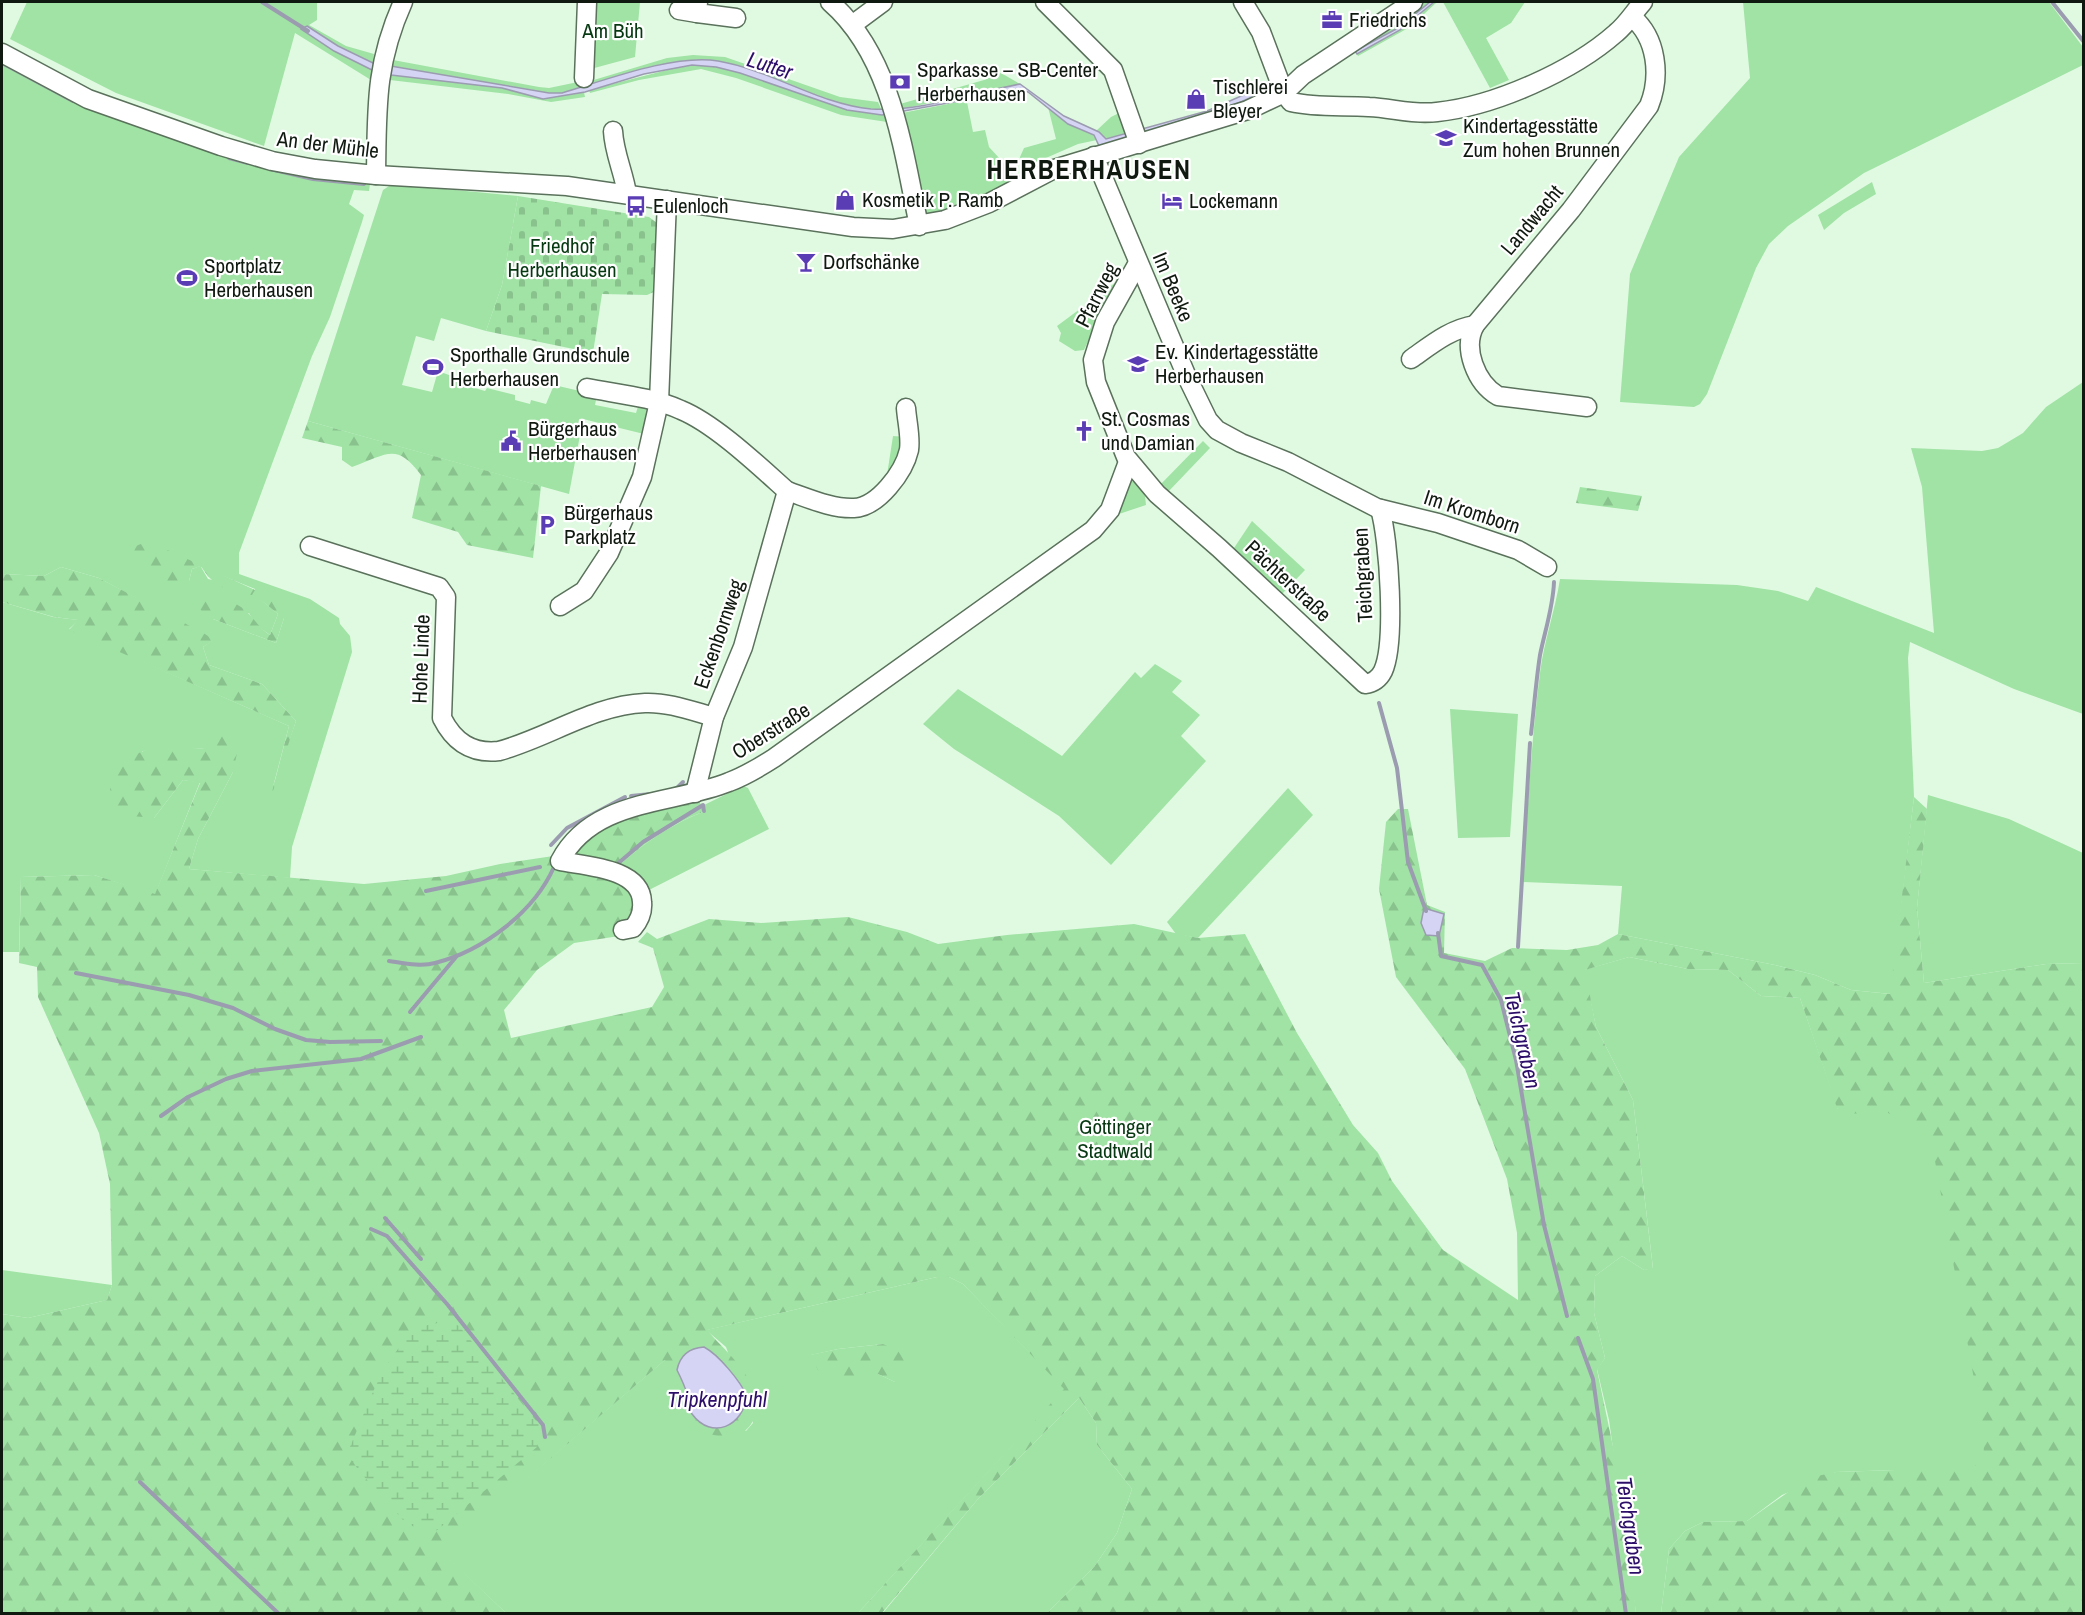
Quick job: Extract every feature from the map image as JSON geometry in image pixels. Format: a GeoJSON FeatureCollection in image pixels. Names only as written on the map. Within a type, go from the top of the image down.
{"type":"FeatureCollection","features":[{"type":"Feature","properties":{"kind":"street"},"geometry":{"type":"LineString","coordinates":[[376,175],[378,83],[382,57],[403,2]]}},
{"type":"Feature","properties":{"kind":"street"},"geometry":{"type":"LineString","coordinates":[[584,78],[587,2]]}},
{"type":"Feature","properties":{"kind":"street"},"geometry":{"type":"LineString","coordinates":[[830,2],[852,25],[880,73],[897,126],[919,226]]}},
{"type":"Feature","properties":{"kind":"street"},"geometry":{"type":"LineString","coordinates":[[852,25],[883,2]]}},
{"type":"Feature","properties":{"kind":"street"},"geometry":{"type":"LineString","coordinates":[[1045,2],[1113,70],[1137,137]]}},
{"type":"Feature","properties":{"kind":"street"},"geometry":{"type":"LineString","coordinates":[[1243,2],[1261,32],[1284,93],[1291,102],[1310,106],[1368,107],[1417,113],[1439,112],[1521,89],[1566,66],[1611,38],[1643,2]]}},
{"type":"Feature","properties":{"kind":"street","name":"An der Mühle"},"geometry":{"type":"LineString","coordinates":[[2,53],[88,99],[247,155],[315,169],[376,175],[536,183],[862,228],[919,226],[966,213],[1054,169],[1094,156],[1137,137],[1248,110],[1284,93],[1303,75],[1413,2]]}},
{"type":"Feature","properties":{"kind":"street"},"geometry":{"type":"LineString","coordinates":[[679,10],[698,7],[736,18]]}},
{"type":"Feature","properties":{"kind":"street","name":"Landwacht"},"geometry":{"type":"LineString","coordinates":[[1475,325],[1571,210],[1649,106],[1656,90],[1651,38],[1632,17]]}},
{"type":"Feature","properties":{"kind":"street"},"geometry":{"type":"LineString","coordinates":[[1303,75],[1311,88],[1310,106]]}},
{"type":"Feature","properties":{"kind":"street"},"geometry":{"type":"LineString","coordinates":[[613,131],[614,144],[623,168],[627,194]]}},
{"type":"Feature","properties":{"kind":"street","name":"Im Beeke"},"geometry":{"type":"LineString","coordinates":[[1094,156],[1187,377],[1211,424],[1229,438],[1288,462],[1380,509]]}},
{"type":"Feature","properties":{"kind":"street"},"geometry":{"type":"LineString","coordinates":[[560,606],[584,591],[609,553],[642,477],[659,402],[667,200]]}},
{"type":"Feature","properties":{"kind":"street","name":"Pfarrweg"},"geometry":{"type":"LineString","coordinates":[[1128,462],[1096,382],[1093,360],[1099,336],[1138,263]]}},
{"type":"Feature","properties":{"kind":"street"},"geometry":{"type":"LineString","coordinates":[[1410,359],[1461,327],[1475,325]]}},
{"type":"Feature","properties":{"kind":"street"},"geometry":{"type":"LineString","coordinates":[[1475,325],[1470,336],[1471,351],[1480,380],[1486,389],[1498,396],[1587,407]]}},
{"type":"Feature","properties":{"kind":"street"},"geometry":{"type":"LineString","coordinates":[[587,388],[659,402],[684,411],[787,491],[851,508],[864,506],[874,500],[906,459],[909,440],[906,408]]}},
{"type":"Feature","properties":{"kind":"street","name":"Pächterstraße"},"geometry":{"type":"LineString","coordinates":[[1128,462],[1163,499],[1282,606],[1361,682],[1369,683],[1382,673]]}},
{"type":"Feature","properties":{"kind":"street","name":"Oberstraße"},"geometry":{"type":"LineString","coordinates":[[622,930],[633,928],[642,912],[641,896],[636,885],[617,873],[560,861],[585,828],[622,810],[729,783],[774,758],[934,646],[1104,520],[1128,462]]}},
{"type":"Feature","properties":{"kind":"street","name":"Eckenbornweg"},"geometry":{"type":"LineString","coordinates":[[695,793],[714,717],[743,646],[787,491]]}},
{"type":"Feature","properties":{"kind":"street","name":"Im Kromborn"},"geometry":{"type":"LineString","coordinates":[[1380,509],[1438,523],[1518,549],[1547,567]]}},
{"type":"Feature","properties":{"kind":"street","name":"Teichgraben"},"geometry":{"type":"LineString","coordinates":[[1380,509],[1388,560],[1388,631],[1382,673]]}},
{"type":"Feature","properties":{"kind":"street","name":"Hohe Linde"},"geometry":{"type":"LineString","coordinates":[[310,546],[439,587],[446,597],[442,718],[449,733],[462,745],[482,752],[499,751],[604,711],[631,705],[657,703],[714,717]]}},
{"type":"Feature","properties":{"kind":"green space"},"geometry":{"type":"Polygon","coordinates":[[[27,2],[317,2],[317,20],[309,25],[346,46],[374,54],[371,80],[295,33],[264,146],[116,93],[10,39],[27,2]]]}},
{"type":"Feature","properties":{"kind":"green space","name":"Am Büh"},"geometry":{"type":"Polygon","coordinates":[[[592,2],[640,2],[635,57],[587,70],[592,2]]]}},
{"type":"Feature","properties":{"kind":"green space"},"geometry":{"type":"Polygon","coordinates":[[[1421,2],[1437,2],[1410,27],[1358,56],[1354,49],[1421,2]]]}},
{"type":"Feature","properties":{"kind":"green space"},"geometry":{"type":"Polygon","coordinates":[[[1443,2],[1525,2],[1511,23],[1486,38],[1509,80],[1490,88],[1443,2]]]}},
{"type":"Feature","properties":{"kind":"green space"},"geometry":{"type":"Polygon","coordinates":[[[1743,2],[2049,2],[2083,47],[2083,65],[1864,173],[1788,226],[1769,244],[1756,268],[1707,394],[1700,404],[1694,407],[1620,402],[1630,274],[1679,157],[1750,78],[1743,2]]]}},
{"type":"Feature","properties":{"kind":"green space"},"geometry":{"type":"Polygon","coordinates":[[[693,55],[725,57],[840,97],[878,102],[887,122],[841,115],[736,78],[701,69],[639,80],[590,93],[589,90],[675,68],[677,63],[588,85],[587,82],[667,58],[693,55]]]}},
{"type":"Feature","properties":{"kind":"green space"},"geometry":{"type":"Polygon","coordinates":[[[2,58],[87,103],[367,179],[370,184],[369,191],[354,190],[349,204],[364,215],[330,317],[312,356],[239,553],[239,574],[310,599],[339,618],[340,624],[350,636],[352,652],[292,847],[290,878],[189,869],[198,839],[233,772],[207,748],[142,751],[154,818],[183,780],[200,782],[155,895],[94,875],[21,877],[19,952],[2,952],[2,602],[53,617],[79,620],[69,629],[289,726],[273,787],[296,721],[262,684],[209,665],[203,647],[213,640],[99,578],[61,567],[44,576],[2,574],[2,58]],[[120,553],[189,581],[192,569],[200,566],[120,553]],[[201,567],[208,579],[255,590],[201,567]],[[260,599],[278,614],[270,635],[256,625],[249,613],[213,619],[276,643],[284,618],[260,599]]]}},
{"type":"Feature","properties":{"kind":"green space"},"geometry":{"type":"Polygon","coordinates":[[[393,60],[539,87],[549,88],[578,82],[582,83],[585,97],[551,102],[508,94],[390,80],[393,60]]]}},
{"type":"Feature","properties":{"kind":"green space"},"geometry":{"type":"Polygon","coordinates":[[[1001,73],[1020,84],[901,109],[900,104],[1001,73]]]}},
{"type":"Feature","properties":{"kind":"green space"},"geometry":{"type":"Polygon","coordinates":[[[1019,90],[967,102],[973,132],[985,130],[989,147],[1013,173],[1010,184],[970,204],[931,216],[926,214],[902,113],[1019,90]]]}},
{"type":"Feature","properties":{"kind":"green space"},"geometry":{"type":"Polygon","coordinates":[[[1048,107],[1068,124],[1094,135],[1097,140],[1078,144],[1023,168],[1020,157],[1024,148],[1056,139],[1048,107]]]}},
{"type":"Feature","properties":{"kind":"green space"},"geometry":{"type":"Polygon","coordinates":[[[1125,110],[1132,131],[1106,140],[1096,131],[1111,117],[1125,110]]]}},
{"type":"Feature","properties":{"kind":"green space"},"geometry":{"type":"Polygon","coordinates":[[[1872,182],[1876,194],[1844,213],[1824,230],[1818,215],[1872,182]]]}},
{"type":"Feature","properties":{"kind":"green space"},"geometry":{"type":"Polygon","coordinates":[[[392,184],[518,196],[502,285],[486,331],[441,318],[434,341],[416,336],[402,385],[432,392],[438,371],[471,383],[471,387],[485,391],[487,388],[515,395],[515,400],[530,404],[531,400],[546,404],[554,385],[597,395],[595,405],[636,413],[639,403],[647,407],[644,434],[583,419],[569,494],[308,421],[383,190],[392,184]]]}},
{"type":"Feature","properties":{"kind":"green space","name":"Friedhof Herberhausen"},"geometry":{"type":"Polygon","coordinates":[[[518,196],[649,217],[657,223],[656,291],[647,295],[602,294],[593,353],[486,331],[502,285],[518,196]]]}},
{"type":"Feature","properties":{"kind":"green space"},"geometry":{"type":"Polygon","coordinates":[[[1115,283],[1084,350],[1075,351],[1059,341],[1061,333],[1057,326],[1115,283]]]}},
{"type":"Feature","properties":{"kind":"green space"},"geometry":{"type":"Polygon","coordinates":[[[2083,382],[2083,714],[2014,689],[1910,642],[1908,658],[1914,797],[1891,994],[1851,990],[1815,975],[1775,965],[1618,934],[1622,886],[1522,882],[1540,673],[1560,579],[1737,585],[1778,591],[1808,601],[1816,587],[1934,633],[1922,487],[1911,448],[1982,451],[1998,448],[2023,433],[2046,407],[2083,382]]]}},
{"type":"Feature","properties":{"kind":"green space"},"geometry":{"type":"Polygon","coordinates":[[[308,421],[541,486],[533,558],[467,545],[458,532],[412,518],[421,475],[405,458],[391,454],[383,455],[352,467],[342,460],[342,447],[302,438],[308,421]]]}},
{"type":"Feature","properties":{"kind":"green space"},"geometry":{"type":"Polygon","coordinates":[[[893,436],[905,437],[903,449],[887,475],[893,436]]]}},
{"type":"Feature","properties":{"kind":"green space"},"geometry":{"type":"Polygon","coordinates":[[[1203,441],[1210,448],[1167,493],[1159,486],[1203,441]]]}},
{"type":"Feature","properties":{"kind":"green space"},"geometry":{"type":"Polygon","coordinates":[[[1135,480],[1145,496],[1146,505],[1119,514],[1117,510],[1124,486],[1135,480]]]}},
{"type":"Feature","properties":{"kind":"green space"},"geometry":{"type":"Polygon","coordinates":[[[1580,487],[1642,496],[1638,511],[1576,503],[1580,487]]]}},
{"type":"Feature","properties":{"kind":"green space"},"geometry":{"type":"Polygon","coordinates":[[[1252,521],[1305,570],[1281,595],[1232,551],[1252,521]]]}},
{"type":"Feature","properties":{"kind":"green space"},"geometry":{"type":"Polygon","coordinates":[[[148,541],[255,590],[252,595],[222,587],[211,579],[201,566],[192,569],[189,581],[178,593],[119,553],[148,541]]]}},
{"type":"Feature","properties":{"kind":"green space"},"geometry":{"type":"Polygon","coordinates":[[[61,567],[99,578],[205,634],[214,640],[203,647],[209,665],[262,684],[296,721],[270,800],[289,726],[69,630],[78,620],[54,617],[2,602],[2,574],[44,576],[61,567]]]}},
{"type":"Feature","properties":{"kind":"green space"},"geometry":{"type":"Polygon","coordinates":[[[262,592],[277,598],[292,610],[284,618],[276,643],[213,619],[188,601],[212,597],[229,601],[244,609],[270,635],[278,614],[260,599],[262,592]]]}},
{"type":"Feature","properties":{"kind":"green space"},"geometry":{"type":"Polygon","coordinates":[[[1155,664],[1182,681],[1172,692],[1200,715],[1181,736],[1206,761],[1111,865],[1059,816],[954,749],[923,724],[958,689],[1062,756],[1135,672],[1141,678],[1155,664]]]}},
{"type":"Feature","properties":{"kind":"green space"},"geometry":{"type":"Polygon","coordinates":[[[1450,709],[1518,714],[1510,837],[1458,838],[1450,709]]]}},
{"type":"Feature","properties":{"kind":"green space","name":"Göttinger Stadtwald"},"geometry":{"type":"Polygon","coordinates":[[[215,733],[240,739],[233,772],[198,839],[189,869],[364,884],[446,876],[500,864],[560,855],[600,824],[698,796],[703,812],[657,835],[617,867],[636,892],[632,934],[574,943],[537,970],[504,1010],[511,1038],[652,1007],[664,987],[653,948],[638,942],[647,932],[657,939],[709,919],[761,923],[848,917],[907,932],[938,944],[1007,935],[1134,924],[1198,938],[1245,934],[1297,1033],[1353,1125],[1378,1153],[1392,1181],[1443,1250],[1518,1300],[1517,1233],[1507,1179],[1465,1069],[1396,977],[1379,889],[1386,822],[1398,809],[1408,809],[1427,905],[1445,912],[1444,953],[1485,961],[1512,948],[1567,950],[1598,945],[1618,934],[1775,965],[1815,975],[1851,990],[1890,994],[1914,797],[1927,809],[1917,908],[1924,983],[2046,964],[2083,963],[2083,1613],[1661,1613],[1669,1549],[1685,1531],[1703,1522],[1747,1521],[1808,1478],[1836,1472],[1895,1470],[1924,1465],[1959,1472],[1977,1465],[1984,1453],[1982,1424],[1930,1133],[1886,1112],[1846,1114],[1837,1108],[1800,998],[1761,996],[1728,970],[1688,969],[1629,957],[1585,970],[1596,1027],[1633,1100],[1653,1269],[1644,1270],[1622,1256],[1595,1276],[1594,1313],[1605,1358],[1597,1370],[1625,1504],[1636,1613],[1047,1613],[1094,1567],[1117,1533],[1132,1489],[1097,1445],[1096,1423],[1079,1398],[978,1499],[882,1613],[858,1613],[1064,1389],[963,1284],[949,1277],[937,1277],[707,1330],[742,1369],[755,1397],[755,1412],[751,1424],[734,1436],[723,1437],[711,1434],[699,1428],[689,1419],[681,1406],[665,1360],[442,1552],[506,1613],[2,1614],[2,1314],[28,1318],[107,1300],[112,1285],[110,1184],[99,1133],[38,997],[37,967],[19,963],[21,877],[94,875],[155,894],[200,783],[183,780],[154,818],[121,815],[114,806],[111,796],[112,779],[123,763],[141,752],[164,748],[207,748],[215,733]]]}},
{"type":"Feature","properties":{"kind":"green space"},"geometry":{"type":"Polygon","coordinates":[[[743,786],[748,788],[769,829],[649,890],[637,876],[617,867],[659,834],[706,811],[704,805],[743,786]]]}},
{"type":"Feature","properties":{"kind":"green space"},"geometry":{"type":"Polygon","coordinates":[[[1288,788],[1313,815],[1198,938],[1176,934],[1167,922],[1288,788]]]}},
{"type":"Feature","properties":{"kind":"green space"},"geometry":{"type":"Polygon","coordinates":[[[1928,795],[2009,819],[2083,853],[2083,963],[2046,964],[1924,983],[1917,908],[1928,795]]]}},
{"type":"Feature","properties":{"kind":"green space"},"geometry":{"type":"Polygon","coordinates":[[[1629,957],[1688,969],[1728,970],[1761,996],[1800,998],[1838,1109],[1946,1033],[2083,1613],[1896,1470],[1836,1472],[1782,1495],[1747,1521],[1703,1522],[1685,1531],[1669,1549],[1661,1613],[1636,1613],[1609,1420],[1597,1369],[1605,1358],[1594,1313],[1595,1276],[1622,1256],[1644,1270],[1653,1268],[1633,1100],[1596,1027],[1584,970],[1629,957]]]}},
{"type":"Feature","properties":{"kind":"green space"},"geometry":{"type":"Polygon","coordinates":[[[2,1270],[112,1285],[107,1300],[28,1318],[2,1314],[2,1270]]]}},
{"type":"Feature","properties":{"kind":"green space"},"geometry":{"type":"Polygon","coordinates":[[[937,1277],[949,1277],[963,1284],[1065,1389],[858,1613],[506,1613],[441,1552],[666,1359],[746,1431],[753,1423],[726,1347],[706,1330],[937,1277]],[[883,1344],[838,1349],[811,1355],[878,1374],[895,1382],[883,1344]]]}},
{"type":"Feature","properties":{"kind":"green space"},"geometry":{"type":"Polygon","coordinates":[[[448,1321],[459,1326],[541,1427],[537,1447],[436,1531],[414,1527],[403,1520],[359,1471],[351,1459],[350,1447],[379,1380],[399,1348],[411,1335],[425,1326],[448,1321]]]}},
{"type":"Feature","properties":{"kind":"green space"},"geometry":{"type":"Polygon","coordinates":[[[883,1344],[904,1354],[906,1373],[895,1382],[878,1374],[841,1385],[818,1370],[810,1355],[838,1349],[883,1344]]]}},
{"type":"Feature","properties":{"kind":"green space"},"geometry":{"type":"Polygon","coordinates":[[[1079,1398],[1096,1423],[1097,1445],[1132,1489],[1117,1533],[1094,1567],[1047,1613],[882,1614],[978,1499],[1079,1398]]]}},
{"type":"Feature","properties":{"kind":"water"},"geometry":{"type":"Polygon","coordinates":[[[1430,2],[1434,2],[1400,30],[1357,54],[1355,51],[1398,28],[1430,2]]]}},
{"type":"Feature","properties":{"kind":"water"},"geometry":{"type":"Polygon","coordinates":[[[307,26],[338,46],[373,63],[549,93],[562,93],[660,65],[700,60],[738,65],[832,101],[871,109],[927,105],[1020,84],[1064,116],[1099,132],[1106,139],[1207,111],[1257,89],[1259,94],[1204,118],[1100,148],[1094,135],[1068,124],[1028,92],[1019,90],[882,115],[847,110],[740,73],[716,67],[692,65],[644,74],[585,92],[543,99],[502,88],[391,75],[372,70],[334,51],[301,29],[307,26]]]}},
{"type":"Feature","properties":{"kind":"water"},"geometry":{"type":"Polygon","coordinates":[[[1424,908],[1444,914],[1439,936],[1426,935],[1421,923],[1424,908]]]}},
{"type":"Feature","properties":{"kind":"water","name":"Tripkenpfuhl"},"geometry":{"type":"Polygon","coordinates":[[[704,1347],[728,1369],[747,1396],[740,1415],[726,1426],[717,1428],[708,1427],[692,1414],[688,1396],[677,1370],[680,1360],[686,1353],[704,1347]]]}},
{"type":"Feature","properties":{"kind":"waterway","name":"Lutter"},"geometry":{"type":"LineString","coordinates":[[262,2],[308,31]]}},
{"type":"Feature","properties":{"kind":"waterway"},"geometry":{"type":"LineString","coordinates":[[2052,2],[2084,42]]}},
{"type":"Feature","properties":{"kind":"waterway"},"geometry":{"type":"LineString","coordinates":[[2,63],[73,101]]}},
{"type":"Feature","properties":{"kind":"waterway"},"geometry":{"type":"LineString","coordinates":[[229,158],[248,163]]}},
{"type":"Feature","properties":{"kind":"waterway"},"geometry":{"type":"LineString","coordinates":[[270,169],[313,179],[364,184]]}},
{"type":"Feature","properties":{"kind":"waterway"},"geometry":{"type":"LineString","coordinates":[[1531,734],[1540,655],[1554,582]]}},
{"type":"Feature","properties":{"kind":"waterway","name":"Teichgraben"},"geometry":{"type":"LineString","coordinates":[[1379,703],[1397,768],[1408,862],[1426,911]]}},
{"type":"Feature","properties":{"kind":"waterway"},"geometry":{"type":"LineString","coordinates":[[1518,947],[1530,743]]}},
{"type":"Feature","properties":{"kind":"waterway"},"geometry":{"type":"LineString","coordinates":[[676,789],[683,782]]}},
{"type":"Feature","properties":{"kind":"waterway"},"geometry":{"type":"LineString","coordinates":[[631,796],[651,794]]}},
{"type":"Feature","properties":{"kind":"waterway"},"geometry":{"type":"LineString","coordinates":[[551,845],[567,828],[625,797]]}},
{"type":"Feature","properties":{"kind":"waterway"},"geometry":{"type":"LineString","coordinates":[[615,866],[643,842],[703,805],[704,811]]}},
{"type":"Feature","properties":{"kind":"waterway"},"geometry":{"type":"LineString","coordinates":[[426,891],[540,867]]}},
{"type":"Feature","properties":{"kind":"waterway"},"geometry":{"type":"LineString","coordinates":[[389,961],[424,965],[471,949],[505,927],[520,914],[534,899],[556,867]]}},
{"type":"Feature","properties":{"kind":"waterway","name":"Teichgraben"},"geometry":{"type":"LineString","coordinates":[[1438,933],[1441,956],[1482,965],[1501,1000],[1516,1060],[1544,1225],[1567,1316]]}},
{"type":"Feature","properties":{"kind":"waterway"},"geometry":{"type":"LineString","coordinates":[[410,1012],[456,957]]}},
{"type":"Feature","properties":{"kind":"waterway"},"geometry":{"type":"LineString","coordinates":[[76,973],[189,995],[233,1008],[275,1029],[306,1040],[381,1041]]}},
{"type":"Feature","properties":{"kind":"waterway"},"geometry":{"type":"LineString","coordinates":[[161,1116],[188,1097],[226,1079],[252,1071],[361,1059],[421,1037]]}},
{"type":"Feature","properties":{"kind":"waterway"},"geometry":{"type":"LineString","coordinates":[[385,1218],[421,1259]]}},
{"type":"Feature","properties":{"kind":"waterway"},"geometry":{"type":"LineString","coordinates":[[371,1229],[387,1236],[447,1304],[543,1425],[545,1437]]}},
{"type":"Feature","properties":{"kind":"waterway","name":"Teichgraben"},"geometry":{"type":"LineString","coordinates":[[1578,1338],[1593,1379],[1626,1614]]}},
{"type":"Feature","properties":{"kind":"waterway"},"geometry":{"type":"LineString","coordinates":[[140,1482],[279,1614]]}},
{"type":"Feature","properties":{"kind":"place","name":"Friedrichs"},"geometry":{"type":"Point","coordinates":[1332,20]}},
{"type":"Feature","properties":{"kind":"place","name":"Sparkasse – SB-Center Herberhausen"},"geometry":{"type":"Point","coordinates":[900,82]}},
{"type":"Feature","properties":{"kind":"place","name":"Tischlerei Bleyer"},"geometry":{"type":"Point","coordinates":[1196,99]}},
{"type":"Feature","properties":{"kind":"place","name":"Kindertagesstätte Zum hohen Brunnen"},"geometry":{"type":"Point","coordinates":[1446,138]}},
{"type":"Feature","properties":{"kind":"place","name":"Kosmetik P. Ramb"},"geometry":{"type":"Point","coordinates":[845,200]}},
{"type":"Feature","properties":{"kind":"place","name":"Lockemann"},"geometry":{"type":"Point","coordinates":[1172,201]}},
{"type":"Feature","properties":{"kind":"place","name":"Eulenloch"},"geometry":{"type":"Point","coordinates":[636,206]}},
{"type":"Feature","properties":{"kind":"place","name":"Dorfschänke"},"geometry":{"type":"Point","coordinates":[806,262]}},
{"type":"Feature","properties":{"kind":"place","name":"Sportplatz Herberhausen"},"geometry":{"type":"Point","coordinates":[187,278]}},
{"type":"Feature","properties":{"kind":"place","name":"Ev. Kindertagesstätte Herberhausen"},"geometry":{"type":"Point","coordinates":[1138,364]}},
{"type":"Feature","properties":{"kind":"place","name":"Sporthalle Grundschule Herberhausen"},"geometry":{"type":"Point","coordinates":[433,367]}},
{"type":"Feature","properties":{"kind":"place","name":"St. Cosmas und Damian"},"geometry":{"type":"Point","coordinates":[1084,431]}},
{"type":"Feature","properties":{"kind":"place","name":"Bürgerhaus Herberhausen"},"geometry":{"type":"Point","coordinates":[511,441]}},
{"type":"Feature","properties":{"kind":"place","name":"Bürgerhaus Parkplatz"},"geometry":{"type":"Point","coordinates":[547,525]}},
{"type":"Feature","properties":{"kind":"district","name":"HERBERHAUSEN"},"geometry":{"type":"Point","coordinates":[1089,170]}}]}
